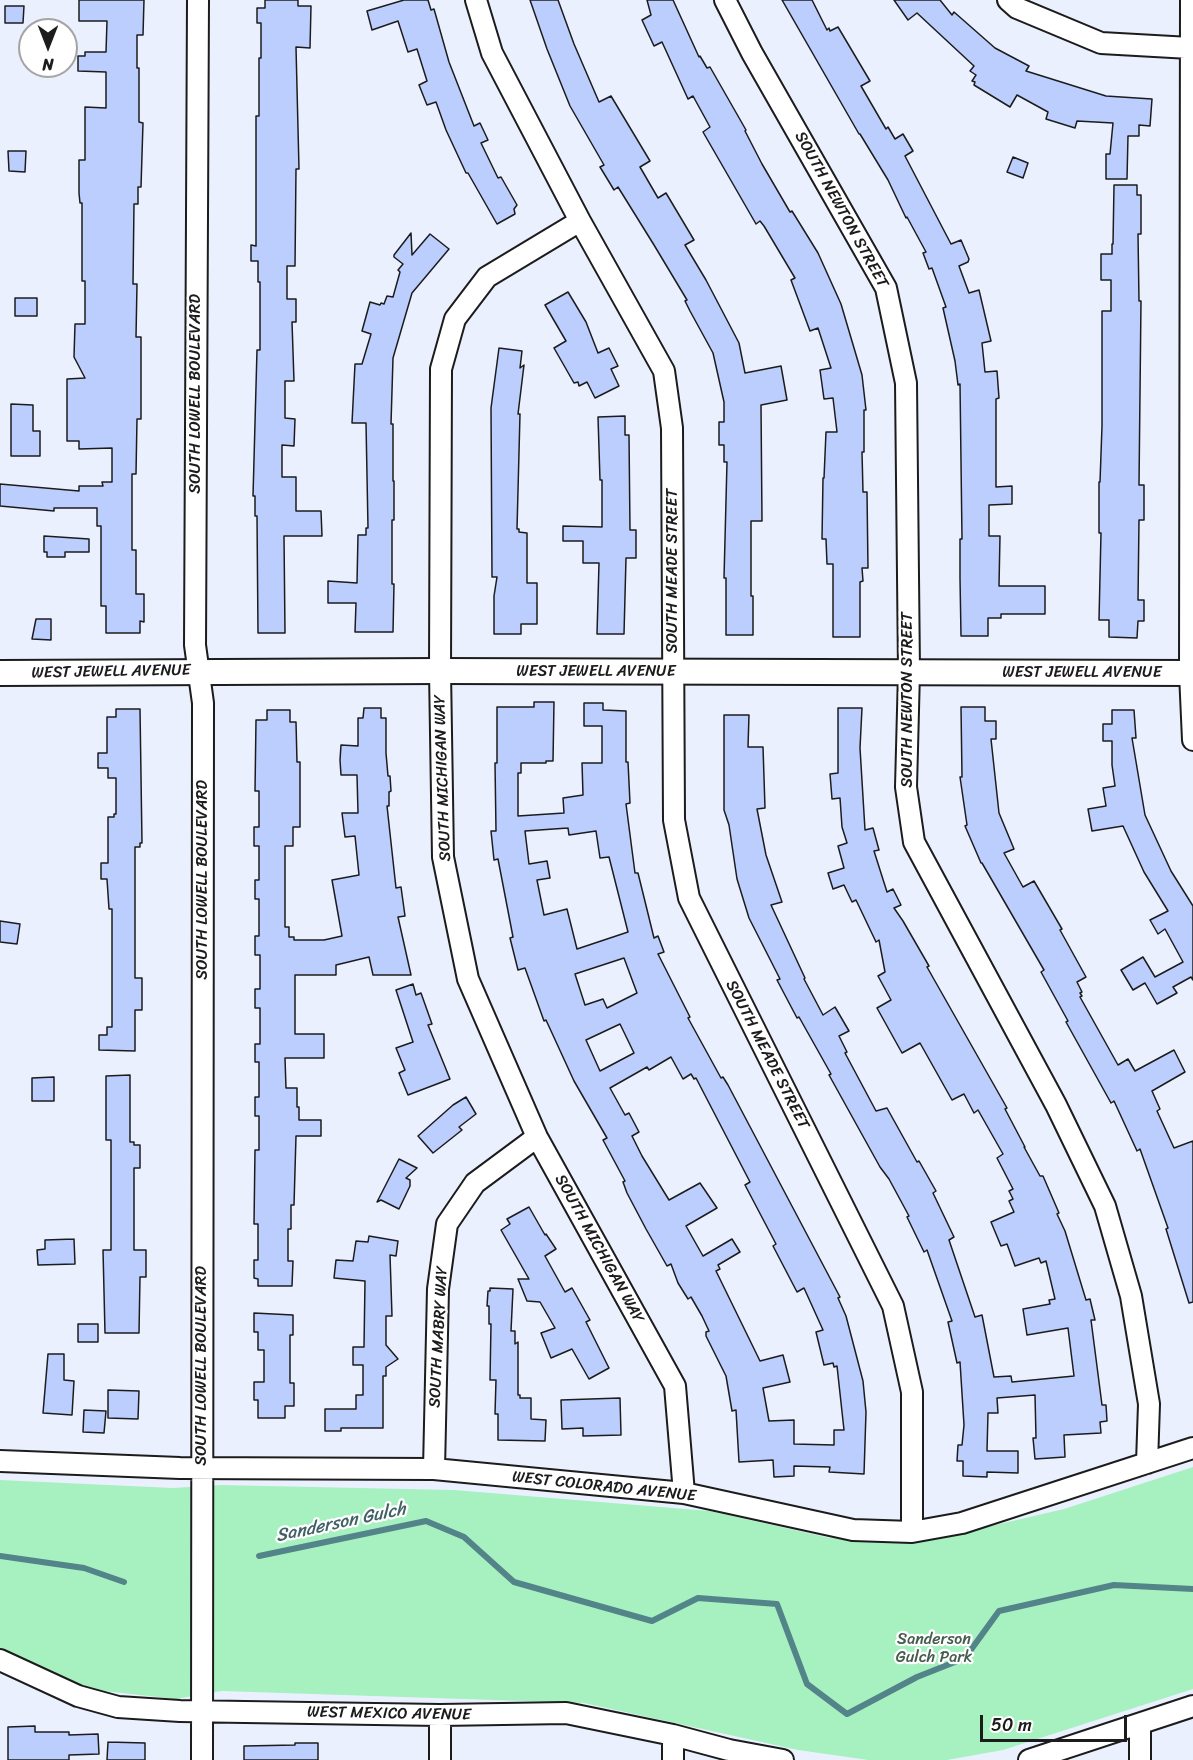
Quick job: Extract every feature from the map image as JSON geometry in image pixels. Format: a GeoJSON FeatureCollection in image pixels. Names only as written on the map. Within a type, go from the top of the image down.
{"type":"FeatureCollection","features":[{"type":"Feature","properties":{"kind":"main road","name":"WEST JEWELL AVENUE"},"geometry":{"type":"LineString","coordinates":[[0,673],[199,671],[1192,673]]}},
{"type":"Feature","properties":{"kind":"street","name":"SOUTH LOWELL BOULEVARD"},"geometry":{"type":"LineString","coordinates":[[198,0],[195,645],[203,703],[202,1760]]}},
{"type":"Feature","properties":{"kind":"street","name":"SOUTH MEADE STREET"},"geometry":{"type":"LineString","coordinates":[[476,0],[492,53],[580,220],[664,371],[672,428],[674,820],[688,898],[893,1306],[912,1392],[912,1532]]}},
{"type":"Feature","properties":{"kind":"street","name":"SOUTH NEWTON STREET"},"geometry":{"type":"LineString","coordinates":[[724,0],[886,288],[906,383],[909,672],[906,787],[914,842],[1056,1105],[1105,1206],[1131,1296],[1144,1371],[1149,1404],[1147,1463]]}},
{"type":"Feature","properties":{"kind":"street"},"geometry":{"type":"LineString","coordinates":[[1008,0],[1017,8],[1101,43],[1190,48]]}},
{"type":"Feature","properties":{"kind":"street"},"geometry":{"type":"LineString","coordinates":[[1191,0],[1193,741]]}},
{"type":"Feature","properties":{"kind":"street","name":"SOUTH MICHIGAN WAY"},"geometry":{"type":"LineString","coordinates":[[580,220],[487,277],[455,319],[441,369],[440,671],[443,857],[468,979],[537,1137],[675,1386],[684,1493]]}},
{"type":"Feature","properties":{"kind":"street","name":"SOUTH MABRY WAY"},"geometry":{"type":"LineString","coordinates":[[434,1470],[438,1289],[447,1224],[475,1183],[537,1137]]}},
{"type":"Feature","properties":{"kind":"street","name":"WEST COLORADO AVENUE"},"geometry":{"type":"LineString","coordinates":[[0,1461],[201,1468],[434,1470],[684,1493],[853,1530],[912,1532],[962,1523],[1193,1448]]}},
{"type":"Feature","properties":{"kind":"street","name":"WEST MEXICO AVENUE"},"geometry":{"type":"LineString","coordinates":[[0,1660],[78,1696],[118,1707],[202,1711],[440,1715],[566,1713],[783,1760]]}},
{"type":"Feature","properties":{"kind":"street"},"geometry":{"type":"LineString","coordinates":[[1029,1760],[1193,1706]]}},
{"type":"Feature","properties":{"kind":"street"},"geometry":{"type":"LineString","coordinates":[[440,1715],[440,1760]]}},
{"type":"Feature","properties":{"kind":"street"},"geometry":{"type":"LineString","coordinates":[[1140,1724],[1140,1760]]}},
{"type":"Feature","properties":{"kind":"street"},"geometry":{"type":"LineString","coordinates":[[673,1735],[673,1760]]}},
{"type":"Feature","properties":{"kind":"green space","name":"Sanderson Gulch Park"},"geometry":{"type":"Polygon","coordinates":[[[1193,1467],[1193,1689],[1003,1750],[947,1760],[868,1760],[798,1750],[584,1703],[222,1691],[176,1699],[86,1689],[0,1648],[0,1480],[173,1488],[220,1485],[454,1490],[710,1511],[830,1538],[897,1541],[944,1537],[1064,1509],[1193,1467]]]}},
{"type":"Feature","properties":{"kind":"building"},"geometry":{"type":"Polygon","coordinates":[[[79,0],[144,0],[143,35],[137,35],[139,122],[143,123],[141,187],[138,187],[138,204],[134,204],[133,284],[137,284],[136,337],[141,337],[141,419],[137,419],[136,474],[132,474],[132,550],[136,550],[136,594],[144,594],[144,622],[140,621],[140,633],[106,633],[106,606],[101,606],[101,526],[97,526],[97,508],[54,508],[54,511],[0,506],[0,484],[79,491],[79,486],[103,486],[102,482],[112,482],[112,448],[79,449],[79,441],[67,441],[67,379],[85,378],[74,357],[75,324],[85,324],[79,160],[85,160],[85,107],[106,108],[106,72],[78,71],[78,56],[85,56],[85,52],[106,52],[107,21],[79,21],[79,0]]]}},
{"type":"Feature","properties":{"kind":"building"},"geometry":{"type":"Polygon","coordinates":[[[265,0],[298,0],[298,6],[311,6],[310,48],[296,47],[299,169],[296,169],[295,266],[287,266],[287,299],[296,299],[296,322],[292,322],[294,381],[285,381],[285,418],[295,419],[294,446],[282,445],[282,477],[296,477],[296,511],[321,511],[322,536],[284,536],[285,633],[258,633],[257,516],[255,516],[255,496],[253,496],[257,350],[260,350],[260,282],[258,282],[258,261],[251,261],[251,245],[256,246],[256,116],[259,116],[259,58],[261,58],[261,23],[257,23],[257,8],[265,8],[265,0]]]}},
{"type":"Feature","properties":{"kind":"building"},"geometry":{"type":"Polygon","coordinates":[[[404,0],[428,0],[431,10],[434,9],[449,62],[474,126],[480,123],[488,140],[481,143],[498,178],[501,177],[517,205],[514,209],[515,214],[497,224],[466,173],[436,102],[427,105],[419,85],[427,81],[417,49],[408,52],[398,21],[372,30],[367,11],[404,0]]]}},
{"type":"Feature","properties":{"kind":"building"},"geometry":{"type":"Polygon","coordinates":[[[530,0],[558,0],[599,102],[611,96],[650,161],[640,167],[658,198],[666,193],[694,240],[685,245],[739,343],[745,373],[781,366],[787,400],[761,405],[762,521],[751,521],[753,635],[726,635],[726,578],[724,578],[727,462],[724,462],[724,445],[719,445],[719,422],[724,422],[724,402],[713,353],[685,301],[687,300],[654,245],[618,187],[614,190],[600,167],[604,165],[570,106],[530,0]]]}},
{"type":"Feature","properties":{"kind":"building"},"geometry":{"type":"Polygon","coordinates":[[[647,0],[673,0],[699,57],[707,68],[710,67],[746,130],[762,164],[790,212],[792,211],[818,253],[841,304],[862,375],[866,410],[864,410],[864,452],[862,452],[863,492],[867,492],[868,568],[862,568],[863,581],[860,582],[860,637],[833,637],[833,564],[827,564],[826,539],[822,539],[823,478],[826,432],[837,432],[833,398],[824,399],[820,370],[831,368],[818,328],[810,331],[791,280],[795,278],[764,226],[760,221],[756,224],[703,132],[710,127],[693,96],[688,99],[662,42],[654,46],[642,20],[651,15],[647,0]]]}},
{"type":"Feature","properties":{"kind":"building"},"geometry":{"type":"Polygon","coordinates":[[[782,0],[812,0],[827,30],[838,27],[870,81],[861,86],[886,129],[888,127],[895,139],[903,134],[913,151],[905,156],[951,244],[961,240],[969,259],[968,262],[959,266],[969,293],[979,290],[991,341],[982,343],[985,372],[997,371],[999,398],[996,399],[996,487],[1012,486],[1012,504],[989,505],[989,536],[1000,536],[999,586],[1045,586],[1045,614],[1001,614],[1001,618],[988,618],[988,636],[961,636],[960,384],[958,385],[943,308],[946,307],[932,268],[929,269],[923,253],[926,252],[906,218],[888,180],[782,0]]]}},
{"type":"Feature","properties":{"kind":"building"},"geometry":{"type":"Polygon","coordinates":[[[894,0],[940,0],[952,15],[954,12],[995,48],[1029,66],[1026,71],[1106,96],[1152,99],[1150,126],[1139,125],[1139,136],[1128,136],[1127,179],[1106,179],[1106,154],[1110,154],[1113,123],[1077,121],[1075,128],[1046,119],[1048,112],[1017,95],[1010,107],[974,85],[975,82],[972,81],[976,75],[970,71],[974,66],[917,13],[908,20],[894,0]]]}},
{"type":"Feature","properties":{"kind":"building"},"geometry":{"type":"Polygon","coordinates":[[[5,6],[24,6],[23,18],[18,18],[18,23],[5,23],[5,6]]]}},
{"type":"Feature","properties":{"kind":"building"},"geometry":{"type":"Polygon","coordinates":[[[8,151],[26,151],[25,172],[9,171],[8,151]]]}},
{"type":"Feature","properties":{"kind":"building"},"geometry":{"type":"Polygon","coordinates":[[[1013,157],[1028,163],[1023,178],[1007,172],[1013,157]]]}},
{"type":"Feature","properties":{"kind":"building"},"geometry":{"type":"Polygon","coordinates":[[[1114,185],[1137,185],[1137,195],[1141,195],[1141,234],[1138,234],[1139,301],[1141,301],[1139,485],[1144,485],[1144,520],[1139,520],[1138,600],[1144,600],[1144,621],[1138,621],[1137,638],[1109,637],[1109,620],[1099,620],[1102,311],[1111,311],[1111,280],[1101,280],[1101,254],[1112,254],[1114,185]]]}},
{"type":"Feature","properties":{"kind":"building"},"geometry":{"type":"Polygon","coordinates":[[[411,233],[412,255],[430,234],[449,249],[412,293],[393,358],[391,424],[393,424],[394,481],[393,632],[355,632],[356,603],[328,603],[328,581],[357,583],[358,535],[366,535],[366,528],[368,528],[366,423],[352,423],[355,364],[362,364],[371,334],[362,331],[370,302],[380,305],[384,304],[387,296],[393,297],[400,272],[398,270],[403,264],[394,255],[411,233]]]}},
{"type":"Feature","properties":{"kind":"building"},"geometry":{"type":"Polygon","coordinates":[[[568,292],[586,322],[598,353],[609,348],[618,366],[611,369],[619,386],[595,398],[587,382],[579,386],[578,382],[574,383],[554,348],[566,341],[545,305],[568,292]]]}},
{"type":"Feature","properties":{"kind":"building"},"geometry":{"type":"Polygon","coordinates":[[[15,298],[37,298],[37,316],[15,316],[15,298]]]}},
{"type":"Feature","properties":{"kind":"building"},"geometry":{"type":"Polygon","coordinates":[[[499,348],[522,351],[520,368],[524,365],[518,414],[520,414],[517,529],[519,532],[527,533],[527,583],[537,583],[537,624],[521,624],[521,634],[494,634],[494,596],[497,577],[492,577],[491,408],[499,348]]]}},
{"type":"Feature","properties":{"kind":"building"},"geometry":{"type":"Polygon","coordinates":[[[11,404],[33,405],[33,431],[40,431],[40,456],[11,456],[11,404]]]}},
{"type":"Feature","properties":{"kind":"building"},"geometry":{"type":"Polygon","coordinates":[[[625,416],[625,435],[629,435],[630,530],[636,530],[636,558],[626,558],[624,634],[597,634],[599,563],[583,563],[583,541],[563,541],[563,526],[602,527],[598,417],[625,416]]]}},
{"type":"Feature","properties":{"kind":"building"},"geometry":{"type":"Polygon","coordinates":[[[44,536],[89,539],[89,552],[65,552],[65,557],[47,557],[47,552],[44,552],[44,536]]]}},
{"type":"Feature","properties":{"kind":"building"},"geometry":{"type":"Polygon","coordinates":[[[36,619],[51,619],[51,640],[32,639],[36,619]]]}},
{"type":"Feature","properties":{"kind":"building"},"geometry":{"type":"Polygon","coordinates":[[[534,702],[554,702],[553,761],[521,763],[521,773],[518,773],[518,816],[564,813],[563,798],[583,795],[582,763],[602,763],[602,726],[584,726],[584,703],[603,703],[603,710],[626,711],[626,762],[628,762],[630,803],[626,804],[635,873],[638,873],[654,938],[658,936],[664,952],[658,954],[690,1017],[688,1018],[721,1078],[723,1077],[728,1085],[840,1297],[838,1298],[846,1316],[863,1381],[866,1412],[864,1474],[829,1472],[830,1467],[794,1466],[794,1476],[774,1477],[773,1460],[739,1462],[736,1410],[732,1411],[726,1376],[706,1336],[706,1332],[709,1331],[691,1297],[688,1299],[678,1283],[671,1264],[667,1266],[646,1229],[627,1193],[623,1182],[625,1181],[603,1140],[607,1138],[574,1081],[546,1020],[544,1021],[525,968],[518,970],[510,938],[513,937],[498,859],[494,860],[491,831],[496,831],[497,707],[534,707],[534,702]],[[568,828],[525,831],[529,864],[547,861],[550,878],[537,880],[544,915],[567,909],[577,949],[628,932],[609,857],[600,858],[596,831],[569,835],[568,828]],[[624,958],[575,974],[585,1005],[603,999],[607,1008],[637,993],[624,958]],[[620,1024],[586,1040],[600,1071],[634,1053],[620,1024]],[[671,1057],[649,1070],[647,1067],[610,1088],[625,1115],[629,1113],[639,1132],[632,1136],[669,1200],[700,1183],[717,1208],[686,1226],[703,1256],[732,1239],[740,1252],[718,1265],[720,1269],[716,1271],[760,1361],[783,1355],[790,1382],[763,1388],[769,1421],[794,1420],[794,1444],[834,1445],[834,1430],[844,1430],[837,1366],[834,1367],[833,1363],[824,1365],[816,1332],[823,1330],[804,1288],[797,1292],[773,1246],[776,1244],[745,1185],[750,1182],[696,1078],[694,1079],[691,1074],[683,1079],[671,1057]]]}},
{"type":"Feature","properties":{"kind":"building"},"geometry":{"type":"Polygon","coordinates":[[[961,707],[985,707],[985,721],[996,721],[996,739],[991,739],[999,813],[1014,849],[1004,853],[1023,887],[1034,881],[1062,929],[1060,930],[1086,977],[1077,982],[1082,992],[1080,997],[1118,1065],[1128,1059],[1135,1071],[1174,1050],[1185,1072],[1152,1091],[1160,1109],[1157,1111],[1174,1148],[1193,1141],[1193,1302],[1189,1303],[1166,1229],[1168,1228],[1140,1149],[1137,1151],[1114,1101],[1111,1103],[1066,1022],[1068,1021],[1041,972],[1044,970],[981,863],[965,826],[967,825],[960,777],[962,777],[961,707]]]}},
{"type":"Feature","properties":{"kind":"building"},"geometry":{"type":"Polygon","coordinates":[[[364,708],[381,708],[381,718],[386,718],[386,753],[391,791],[389,792],[389,806],[387,806],[396,888],[401,887],[405,916],[398,917],[411,975],[373,975],[369,957],[336,965],[336,975],[295,975],[295,1034],[324,1034],[324,1058],[285,1058],[286,1088],[297,1088],[299,1120],[321,1120],[321,1136],[296,1136],[294,1205],[291,1205],[291,1229],[288,1229],[288,1261],[293,1261],[292,1286],[258,1286],[258,1279],[254,1278],[254,1260],[258,1260],[258,1224],[254,1224],[255,1150],[259,1150],[259,1116],[255,1116],[255,1097],[259,1097],[259,1062],[255,1062],[255,1044],[260,1044],[260,1008],[255,1008],[255,989],[260,989],[260,955],[255,955],[255,936],[259,936],[259,899],[255,899],[255,880],[259,880],[259,846],[254,846],[254,827],[259,827],[259,791],[255,791],[256,720],[267,720],[267,710],[290,710],[290,722],[296,722],[297,762],[300,762],[300,827],[293,827],[293,846],[285,846],[285,927],[289,927],[289,937],[294,937],[294,940],[324,940],[342,936],[332,880],[359,875],[355,836],[345,837],[342,813],[358,813],[357,775],[341,775],[340,760],[341,745],[358,746],[358,718],[363,718],[364,708]]]}},
{"type":"Feature","properties":{"kind":"building"},"geometry":{"type":"Polygon","coordinates":[[[838,708],[862,708],[860,748],[865,830],[873,828],[879,850],[874,851],[887,892],[893,889],[901,905],[894,908],[929,966],[927,967],[1007,1108],[1005,1109],[1040,1176],[1043,1176],[1059,1213],[1057,1214],[1065,1231],[1086,1300],[1090,1299],[1095,1320],[1091,1320],[1102,1405],[1106,1405],[1107,1421],[1100,1422],[1101,1433],[1064,1435],[1065,1457],[1035,1459],[1033,1438],[1036,1438],[1035,1395],[997,1398],[998,1413],[988,1413],[987,1451],[1018,1451],[1018,1473],[987,1472],[987,1477],[963,1476],[963,1461],[957,1461],[958,1445],[962,1445],[964,1425],[960,1362],[957,1363],[948,1322],[952,1321],[927,1250],[924,1252],[907,1217],[909,1216],[777,980],[780,979],[749,918],[737,879],[729,825],[724,810],[724,715],[749,715],[748,747],[763,747],[765,808],[757,809],[766,855],[782,902],[771,905],[823,1015],[835,1007],[849,1031],[839,1036],[847,1052],[845,1053],[876,1111],[887,1108],[936,1191],[933,1193],[954,1237],[949,1240],[975,1317],[982,1315],[994,1377],[1011,1376],[1012,1382],[1074,1376],[1068,1328],[1027,1335],[1023,1309],[1050,1304],[1049,1300],[1055,1299],[1046,1261],[1041,1263],[1039,1258],[1015,1266],[1007,1244],[1001,1246],[991,1222],[1014,1212],[1009,1201],[1013,1199],[1009,1191],[1013,1189],[997,1158],[1003,1154],[978,1110],[974,1113],[964,1094],[952,1100],[920,1043],[902,1053],[877,1008],[891,1000],[878,976],[885,972],[879,940],[876,942],[856,900],[852,902],[844,885],[833,889],[828,873],[844,868],[838,846],[847,843],[842,827],[840,798],[832,799],[830,774],[838,773],[838,708]]]}},
{"type":"Feature","properties":{"kind":"building"},"geometry":{"type":"Polygon","coordinates":[[[116,709],[140,709],[142,843],[140,847],[135,847],[135,978],[142,978],[142,1010],[135,1010],[135,1051],[99,1050],[99,1035],[107,1035],[107,1027],[112,1027],[112,909],[109,909],[107,879],[101,879],[101,863],[108,863],[108,817],[114,817],[116,814],[116,778],[108,778],[108,768],[98,768],[98,753],[107,753],[107,717],[116,717],[116,709]]]}},
{"type":"Feature","properties":{"kind":"building"},"geometry":{"type":"Polygon","coordinates":[[[1112,710],[1134,710],[1136,738],[1132,738],[1145,815],[1171,871],[1193,906],[1193,980],[1191,977],[1173,987],[1177,993],[1157,1004],[1145,983],[1133,990],[1121,970],[1143,957],[1155,977],[1183,962],[1165,929],[1158,934],[1150,920],[1168,911],[1144,872],[1123,826],[1092,831],[1088,809],[1106,806],[1103,788],[1115,786],[1112,741],[1103,741],[1103,724],[1112,724],[1112,710]]]}},
{"type":"Feature","properties":{"kind":"building"},"geometry":{"type":"Polygon","coordinates":[[[0,921],[20,924],[17,944],[0,942],[0,921]]]}},
{"type":"Feature","properties":{"kind":"building"},"geometry":{"type":"Polygon","coordinates":[[[413,984],[416,995],[421,993],[432,1024],[428,1025],[450,1079],[408,1095],[399,1073],[405,1070],[396,1048],[413,1042],[396,990],[413,984]]]}},
{"type":"Feature","properties":{"kind":"building"},"geometry":{"type":"Polygon","coordinates":[[[130,1075],[130,1142],[140,1145],[140,1168],[134,1168],[134,1250],[146,1250],[146,1277],[140,1277],[139,1333],[105,1333],[103,1250],[111,1250],[111,1140],[106,1140],[106,1076],[130,1075]]]}},
{"type":"Feature","properties":{"kind":"building"},"geometry":{"type":"Polygon","coordinates":[[[54,1077],[54,1101],[32,1101],[32,1078],[54,1077]]]}},
{"type":"Feature","properties":{"kind":"building"},"geometry":{"type":"Polygon","coordinates":[[[466,1097],[476,1114],[459,1127],[462,1130],[433,1153],[418,1136],[453,1105],[466,1097]]]}},
{"type":"Feature","properties":{"kind":"building"},"geometry":{"type":"Polygon","coordinates":[[[399,1159],[417,1168],[406,1178],[410,1180],[410,1186],[399,1209],[381,1200],[377,1202],[399,1159]]]}},
{"type":"Feature","properties":{"kind":"building"},"geometry":{"type":"Polygon","coordinates":[[[529,1207],[556,1249],[545,1256],[565,1292],[572,1288],[590,1320],[586,1322],[609,1368],[589,1379],[572,1349],[551,1358],[541,1333],[555,1328],[540,1302],[527,1301],[518,1279],[529,1279],[501,1230],[510,1224],[507,1219],[529,1207]]]}},
{"type":"Feature","properties":{"kind":"building"},"geometry":{"type":"Polygon","coordinates":[[[369,1236],[398,1241],[396,1256],[390,1255],[392,1316],[386,1316],[386,1345],[398,1359],[386,1367],[386,1376],[383,1376],[383,1428],[341,1428],[341,1431],[325,1431],[325,1409],[356,1409],[356,1395],[363,1395],[363,1365],[353,1365],[353,1347],[364,1347],[365,1281],[334,1278],[336,1260],[353,1261],[356,1241],[368,1242],[369,1236]]]}},
{"type":"Feature","properties":{"kind":"building"},"geometry":{"type":"Polygon","coordinates":[[[74,1239],[75,1264],[38,1265],[37,1250],[45,1249],[45,1240],[74,1239]]]}},
{"type":"Feature","properties":{"kind":"building"},"geometry":{"type":"Polygon","coordinates":[[[490,1288],[513,1289],[511,1331],[515,1331],[515,1344],[518,1342],[518,1395],[520,1398],[531,1398],[531,1419],[546,1420],[545,1441],[498,1440],[498,1414],[495,1414],[496,1380],[490,1380],[491,1324],[489,1324],[489,1306],[487,1306],[490,1288]]]}},
{"type":"Feature","properties":{"kind":"building"},"geometry":{"type":"Polygon","coordinates":[[[254,1313],[293,1315],[293,1335],[290,1335],[290,1383],[294,1383],[294,1406],[285,1406],[285,1418],[258,1418],[258,1400],[254,1400],[254,1382],[264,1382],[264,1350],[258,1350],[258,1332],[254,1332],[254,1313]]]}},
{"type":"Feature","properties":{"kind":"building"},"geometry":{"type":"Polygon","coordinates":[[[78,1324],[98,1324],[98,1342],[78,1342],[78,1324]]]}},
{"type":"Feature","properties":{"kind":"building"},"geometry":{"type":"Polygon","coordinates":[[[48,1354],[64,1354],[64,1380],[74,1381],[72,1415],[43,1413],[48,1354]]]}},
{"type":"Feature","properties":{"kind":"building"},"geometry":{"type":"Polygon","coordinates":[[[108,1390],[139,1391],[138,1419],[108,1418],[108,1390]]]}},
{"type":"Feature","properties":{"kind":"building"},"geometry":{"type":"Polygon","coordinates":[[[620,1398],[621,1435],[583,1436],[583,1428],[562,1429],[561,1400],[620,1398]]]}},
{"type":"Feature","properties":{"kind":"building"},"geometry":{"type":"Polygon","coordinates":[[[84,1410],[106,1411],[104,1433],[83,1432],[84,1410]]]}},
{"type":"Feature","properties":{"kind":"building"},"geometry":{"type":"Polygon","coordinates":[[[35,1726],[35,1732],[69,1732],[69,1735],[98,1734],[99,1754],[69,1755],[69,1760],[8,1760],[8,1727],[35,1726]]]}},
{"type":"Feature","properties":{"kind":"building"},"geometry":{"type":"Polygon","coordinates":[[[108,1742],[145,1743],[145,1760],[107,1760],[108,1742]]]}},
{"type":"Feature","properties":{"kind":"building"},"geometry":{"type":"Polygon","coordinates":[[[295,1743],[318,1743],[318,1760],[244,1760],[244,1746],[295,1745],[295,1743]]]}},
{"type":"Feature","properties":{"kind":"waterway","name":"Sanderson Gulch"},"geometry":{"type":"LineString","coordinates":[[259,1556],[426,1521],[464,1537],[514,1582],[652,1621],[698,1598],[777,1604],[807,1684],[847,1714],[917,1677],[965,1658],[999,1611],[1114,1585],[1193,1589]]}},
{"type":"Feature","properties":{"kind":"waterway","name":"Sanderson Gulch"},"geometry":{"type":"LineString","coordinates":[[0,1556],[84,1568],[124,1582]]}}]}
